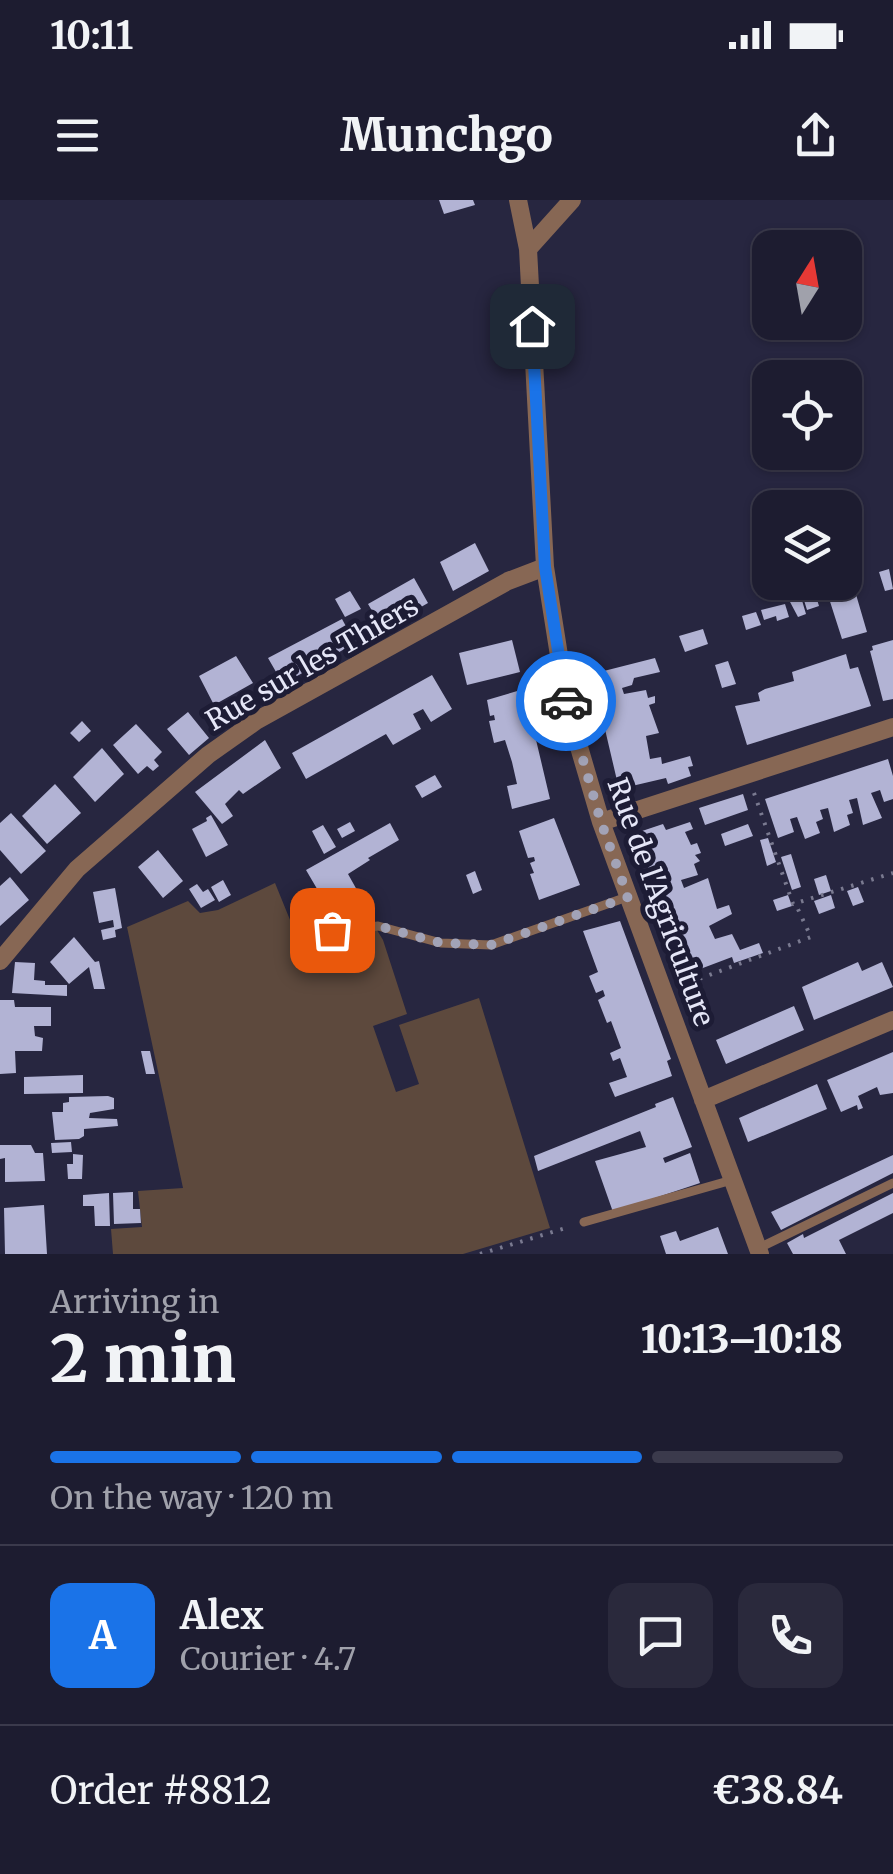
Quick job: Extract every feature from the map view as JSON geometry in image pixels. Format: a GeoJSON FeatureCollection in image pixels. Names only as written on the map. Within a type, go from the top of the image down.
{"type":"FeatureCollection","features":[{"type":"Feature","properties":{"kind":"street","name":"Rue de l'Agriculture"},"geometry":{"type":"LineString","coordinates":[[518,200],[528,249],[545,567],[566,706],[601,822],[759,1252]]}},
{"type":"Feature","properties":{"kind":"street"},"geometry":{"type":"LineString","coordinates":[[528,249],[572,200]]}},
{"type":"Feature","properties":{"kind":"street","name":"Rue sur les Thiers"},"geometry":{"type":"LineString","coordinates":[[4,953],[78,869],[208,755],[256,722],[508,581],[545,567]]}},
{"type":"Feature","properties":{"kind":"street"},"geometry":{"type":"LineString","coordinates":[[601,822],[893,728]]}},
{"type":"Feature","properties":{"kind":"street"},"geometry":{"type":"LineString","coordinates":[[703,1100],[893,1020]]}},
{"type":"Feature","properties":{"kind":"lane"},"geometry":{"type":"LineString","coordinates":[[317,934],[378,926],[441,943],[491,945],[628,897]]}},
{"type":"Feature","properties":{"kind":"lane"},"geometry":{"type":"LineString","coordinates":[[584,1222],[732,1180]]}},
{"type":"Feature","properties":{"kind":"lane"},"geometry":{"type":"LineString","coordinates":[[759,1252],[893,1183]]}},
{"type":"Feature","properties":{"kind":"path"},"geometry":{"type":"LineString","coordinates":[[663,992],[811,938],[748,774]]}},
{"type":"Feature","properties":{"kind":"path"},"geometry":{"type":"LineString","coordinates":[[796,905],[893,874]]}},
{"type":"Feature","properties":{"kind":"path"},"geometry":{"type":"LineString","coordinates":[[480,1254],[584,1222]]}},
{"type":"Feature","properties":{"kind":"shaded area"},"geometry":{"type":"Polygon","coordinates":[[[275,883],[297,937],[361,904],[383,940],[407,1014],[373,1026],[396,1092],[419,1084],[399,1025],[479,998],[550,1228],[463,1254],[113,1254],[111,1229],[142,1227],[138,1191],[183,1188],[127,927],[188,901],[200,913],[218,910],[275,883]]]}},
{"type":"Feature","properties":{"kind":"building"},"geometry":{"type":"Polygon","coordinates":[[[439,200],[473,200],[475,205],[444,214],[439,200]]]}},
{"type":"Feature","properties":{"kind":"building"},"geometry":{"type":"Polygon","coordinates":[[[475,543],[489,571],[453,591],[440,562],[475,543]]]}},
{"type":"Feature","properties":{"kind":"building"},"geometry":{"type":"Polygon","coordinates":[[[889,569],[893,589],[885,591],[879,572],[889,569]]]}},
{"type":"Feature","properties":{"kind":"building"},"geometry":{"type":"Polygon","coordinates":[[[414,578],[428,603],[383,629],[368,604],[414,578]]]}},
{"type":"Feature","properties":{"kind":"building"},"geometry":{"type":"Polygon","coordinates":[[[350,591],[361,609],[345,617],[335,599],[350,591]]]}},
{"type":"Feature","properties":{"kind":"building"},"geometry":{"type":"Polygon","coordinates":[[[789,600],[802,600],[806,614],[798,617],[789,600]]]}},
{"type":"Feature","properties":{"kind":"building"},"geometry":{"type":"Polygon","coordinates":[[[804,600],[817,600],[819,606],[807,610],[804,600]]]}},
{"type":"Feature","properties":{"kind":"building"},"geometry":{"type":"Polygon","coordinates":[[[830,600],[858,600],[867,632],[842,639],[830,600]]]}},
{"type":"Feature","properties":{"kind":"building"},"geometry":{"type":"Polygon","coordinates":[[[785,604],[789,617],[764,620],[761,610],[785,604]]]}},
{"type":"Feature","properties":{"kind":"building"},"geometry":{"type":"Polygon","coordinates":[[[756,612],[761,625],[746,630],[742,616],[756,612]]]}},
{"type":"Feature","properties":{"kind":"building"},"geometry":{"type":"Polygon","coordinates":[[[342,619],[355,643],[283,684],[268,658],[342,619]]]}},
{"type":"Feature","properties":{"kind":"building"},"geometry":{"type":"Polygon","coordinates":[[[703,629],[708,644],[685,652],[679,636],[703,629]]]}},
{"type":"Feature","properties":{"kind":"building"},"geometry":{"type":"Polygon","coordinates":[[[512,640],[520,672],[467,685],[459,653],[512,640]]]}},
{"type":"Feature","properties":{"kind":"building"},"geometry":{"type":"Polygon","coordinates":[[[893,640],[893,699],[883,701],[870,651],[872,646],[893,640]]]}},
{"type":"Feature","properties":{"kind":"building"},"geometry":{"type":"Polygon","coordinates":[[[846,654],[850,669],[858,667],[871,706],[747,745],[735,706],[760,701],[758,693],[794,681],[792,672],[846,654]]]}},
{"type":"Feature","properties":{"kind":"building"},"geometry":{"type":"Polygon","coordinates":[[[236,656],[253,683],[214,705],[199,676],[236,656]]]}},
{"type":"Feature","properties":{"kind":"building"},"geometry":{"type":"Polygon","coordinates":[[[655,658],[660,672],[634,678],[632,685],[622,688],[624,694],[646,690],[648,698],[655,696],[655,703],[649,705],[659,733],[646,736],[650,759],[661,757],[662,764],[690,756],[691,776],[668,784],[666,778],[619,789],[592,674],[655,658]]]}},
{"type":"Feature","properties":{"kind":"building"},"geometry":{"type":"Polygon","coordinates":[[[728,661],[736,684],[722,688],[715,665],[728,661]]]}},
{"type":"Feature","properties":{"kind":"building"},"geometry":{"type":"Polygon","coordinates":[[[432,675],[452,709],[431,722],[423,709],[413,714],[421,729],[393,745],[386,734],[306,779],[292,753],[432,675]]]}},
{"type":"Feature","properties":{"kind":"building"},"geometry":{"type":"Polygon","coordinates":[[[524,689],[550,799],[512,809],[507,786],[517,784],[512,762],[505,740],[494,743],[489,721],[495,720],[494,715],[490,716],[487,700],[524,689]]]}},
{"type":"Feature","properties":{"kind":"building"},"geometry":{"type":"Polygon","coordinates":[[[188,712],[209,738],[189,755],[167,729],[188,712]]]}},
{"type":"Feature","properties":{"kind":"building"},"geometry":{"type":"Polygon","coordinates":[[[82,721],[91,731],[79,742],[70,733],[82,721]]]}},
{"type":"Feature","properties":{"kind":"building"},"geometry":{"type":"Polygon","coordinates":[[[136,724],[162,752],[154,760],[159,766],[153,771],[147,766],[138,774],[113,745],[136,724]]]}},
{"type":"Feature","properties":{"kind":"building"},"geometry":{"type":"Polygon","coordinates":[[[265,740],[281,768],[243,794],[239,790],[225,804],[233,816],[222,824],[195,792],[265,740]]]}},
{"type":"Feature","properties":{"kind":"building"},"geometry":{"type":"Polygon","coordinates":[[[102,748],[124,774],[95,802],[73,777],[102,748]]]}},
{"type":"Feature","properties":{"kind":"building"},"geometry":{"type":"Polygon","coordinates":[[[888,759],[893,799],[884,802],[880,790],[871,793],[882,818],[863,825],[857,798],[849,800],[853,813],[847,815],[850,825],[834,832],[828,808],[820,810],[823,819],[816,822],[820,833],[805,839],[797,817],[790,819],[794,832],[778,838],[765,799],[888,759]]]}},
{"type":"Feature","properties":{"kind":"building"},"geometry":{"type":"Polygon","coordinates":[[[435,775],[442,787],[422,798],[415,786],[435,775]]]}},
{"type":"Feature","properties":{"kind":"building"},"geometry":{"type":"Polygon","coordinates":[[[55,784],[81,813],[47,844],[22,816],[55,784]]]}},
{"type":"Feature","properties":{"kind":"building"},"geometry":{"type":"Polygon","coordinates":[[[743,794],[748,810],[705,825],[699,808],[743,794]]]}},
{"type":"Feature","properties":{"kind":"building"},"geometry":{"type":"Polygon","coordinates":[[[11,813],[46,851],[21,874],[0,850],[0,823],[11,813]]]}},
{"type":"Feature","properties":{"kind":"building"},"geometry":{"type":"Polygon","coordinates":[[[211,815],[228,845],[206,857],[192,829],[211,815]]]}},
{"type":"Feature","properties":{"kind":"building"},"geometry":{"type":"Polygon","coordinates":[[[554,818],[580,885],[539,900],[530,874],[534,873],[530,863],[535,861],[534,857],[528,858],[519,831],[554,818]]]}},
{"type":"Feature","properties":{"kind":"building"},"geometry":{"type":"Polygon","coordinates":[[[350,822],[355,831],[342,838],[337,829],[350,822]]]}},
{"type":"Feature","properties":{"kind":"building"},"geometry":{"type":"Polygon","coordinates":[[[690,822],[693,829],[685,832],[691,845],[697,843],[701,853],[695,855],[700,861],[694,864],[698,875],[681,880],[684,888],[708,878],[717,909],[729,905],[732,914],[709,926],[715,939],[732,934],[740,950],[759,943],[763,953],[734,963],[732,957],[687,974],[636,833],[663,824],[666,830],[690,822]]]}},
{"type":"Feature","properties":{"kind":"building"},"geometry":{"type":"Polygon","coordinates":[[[390,823],[399,840],[348,874],[362,899],[333,916],[306,870],[390,823]]]}},
{"type":"Feature","properties":{"kind":"building"},"geometry":{"type":"Polygon","coordinates":[[[748,824],[753,836],[725,846],[721,834],[748,824]]]}},
{"type":"Feature","properties":{"kind":"building"},"geometry":{"type":"Polygon","coordinates":[[[323,825],[336,847],[324,854],[312,831],[323,825]]]}},
{"type":"Feature","properties":{"kind":"building"},"geometry":{"type":"Polygon","coordinates":[[[768,838],[776,862],[767,866],[760,840],[768,838]]]}},
{"type":"Feature","properties":{"kind":"building"},"geometry":{"type":"Polygon","coordinates":[[[158,850],[183,881],[163,898],[138,867],[158,850]]]}},
{"type":"Feature","properties":{"kind":"building"},"geometry":{"type":"Polygon","coordinates":[[[791,854],[801,887],[792,890],[781,857],[791,854]]]}},
{"type":"Feature","properties":{"kind":"building"},"geometry":{"type":"Polygon","coordinates":[[[475,871],[482,890],[473,894],[466,875],[475,871]]]}},
{"type":"Feature","properties":{"kind":"building"},"geometry":{"type":"Polygon","coordinates":[[[826,875],[831,891],[819,895],[814,879],[826,875]]]}},
{"type":"Feature","properties":{"kind":"building"},"geometry":{"type":"Polygon","coordinates":[[[10,877],[29,900],[0,926],[0,886],[10,877]]]}},
{"type":"Feature","properties":{"kind":"building"},"geometry":{"type":"Polygon","coordinates":[[[223,880],[231,895],[219,902],[211,887],[223,880]]]}},
{"type":"Feature","properties":{"kind":"building"},"geometry":{"type":"Polygon","coordinates":[[[197,884],[203,892],[208,889],[215,900],[201,908],[189,889],[197,884]]]}},
{"type":"Feature","properties":{"kind":"building"},"geometry":{"type":"Polygon","coordinates":[[[858,887],[864,902],[853,906],[847,891],[858,887]]]}},
{"type":"Feature","properties":{"kind":"building"},"geometry":{"type":"Polygon","coordinates":[[[115,888],[122,928],[115,930],[116,937],[103,940],[101,930],[114,927],[113,920],[99,923],[93,892],[115,888]]]}},
{"type":"Feature","properties":{"kind":"building"},"geometry":{"type":"Polygon","coordinates":[[[788,895],[792,906],[777,911],[773,900],[788,895]]]}},
{"type":"Feature","properties":{"kind":"building"},"geometry":{"type":"Polygon","coordinates":[[[831,895],[835,908],[819,914],[814,901],[831,895]]]}},
{"type":"Feature","properties":{"kind":"building"},"geometry":{"type":"Polygon","coordinates":[[[620,921],[671,1059],[667,1061],[672,1076],[615,1097],[609,1083],[627,1077],[620,1058],[613,1061],[610,1053],[621,1048],[598,1000],[605,996],[603,990],[596,993],[589,976],[598,972],[583,931],[620,921]]]}},
{"type":"Feature","properties":{"kind":"building"},"geometry":{"type":"Polygon","coordinates":[[[74,937],[95,962],[99,961],[105,989],[94,989],[89,967],[69,984],[50,962],[74,937]]]}},
{"type":"Feature","properties":{"kind":"building"},"geometry":{"type":"Polygon","coordinates":[[[15,962],[35,963],[34,980],[45,981],[45,985],[67,985],[67,996],[12,993],[15,962]]]}},
{"type":"Feature","properties":{"kind":"building"},"geometry":{"type":"Polygon","coordinates":[[[858,962],[862,971],[882,962],[893,987],[814,1020],[802,987],[858,962]]]}},
{"type":"Feature","properties":{"kind":"building"},"geometry":{"type":"Polygon","coordinates":[[[0,1000],[14,1000],[15,1007],[51,1007],[51,1026],[34,1026],[35,1036],[43,1038],[42,1051],[15,1051],[16,1073],[0,1074],[0,1000]]]}},
{"type":"Feature","properties":{"kind":"building"},"geometry":{"type":"Polygon","coordinates":[[[794,1006],[804,1030],[726,1064],[716,1040],[794,1006]]]}},
{"type":"Feature","properties":{"kind":"building"},"geometry":{"type":"Polygon","coordinates":[[[141,1051],[150,1051],[155,1074],[146,1074],[141,1051]]]}},
{"type":"Feature","properties":{"kind":"building"},"geometry":{"type":"Polygon","coordinates":[[[893,1052],[893,1093],[880,1095],[877,1087],[858,1096],[863,1108],[858,1110],[857,1105],[841,1112],[827,1080],[893,1052]]]}},
{"type":"Feature","properties":{"kind":"building"},"geometry":{"type":"Polygon","coordinates":[[[83,1075],[83,1093],[24,1094],[24,1077],[83,1075]]]}},
{"type":"Feature","properties":{"kind":"building"},"geometry":{"type":"Polygon","coordinates":[[[817,1084],[827,1109],[748,1142],[739,1118],[817,1084]]]}},
{"type":"Feature","properties":{"kind":"building"},"geometry":{"type":"Polygon","coordinates":[[[69,1097],[114,1098],[114,1109],[90,1113],[89,1118],[117,1119],[118,1126],[84,1129],[84,1136],[79,1139],[55,1140],[52,1112],[63,1112],[63,1103],[69,1102],[69,1097]]]}},
{"type":"Feature","properties":{"kind":"building"},"geometry":{"type":"Polygon","coordinates":[[[673,1097],[692,1147],[663,1158],[665,1163],[690,1153],[700,1183],[613,1212],[595,1161],[646,1147],[640,1131],[538,1171],[534,1156],[673,1097]]]}},
{"type":"Feature","properties":{"kind":"building"},"geometry":{"type":"Polygon","coordinates":[[[71,1142],[72,1152],[52,1153],[51,1143],[71,1142]]]}},
{"type":"Feature","properties":{"kind":"building"},"geometry":{"type":"Polygon","coordinates":[[[0,1145],[31,1145],[35,1153],[43,1153],[45,1181],[5,1182],[5,1158],[0,1159],[0,1145]]]}},
{"type":"Feature","properties":{"kind":"building"},"geometry":{"type":"Polygon","coordinates":[[[73,1154],[83,1155],[82,1179],[68,1179],[67,1164],[73,1164],[73,1154]]]}},
{"type":"Feature","properties":{"kind":"building"},"geometry":{"type":"Polygon","coordinates":[[[893,1155],[893,1173],[781,1230],[771,1212],[893,1155]]]}},
{"type":"Feature","properties":{"kind":"building"},"geometry":{"type":"Polygon","coordinates":[[[133,1192],[133,1209],[140,1209],[141,1223],[114,1224],[113,1193],[133,1192]]]}},
{"type":"Feature","properties":{"kind":"building"},"geometry":{"type":"Polygon","coordinates":[[[109,1193],[110,1226],[95,1226],[94,1206],[83,1206],[83,1195],[109,1193]]]}},
{"type":"Feature","properties":{"kind":"building"},"geometry":{"type":"Polygon","coordinates":[[[893,1193],[893,1213],[839,1240],[846,1254],[793,1254],[787,1243],[803,1234],[804,1238],[893,1193]]]}},
{"type":"Feature","properties":{"kind":"building"},"geometry":{"type":"Polygon","coordinates":[[[44,1205],[47,1254],[5,1254],[4,1208],[44,1205]]]}},
{"type":"Feature","properties":{"kind":"building"},"geometry":{"type":"Polygon","coordinates":[[[718,1227],[728,1254],[666,1254],[660,1236],[676,1231],[680,1241],[718,1227]]]}},
{"type":"Feature","properties":{"kind":"way so far"},"geometry":{"type":"LineString","coordinates":[[332,930],[378,926],[441,943],[491,945],[628,897],[601,822],[566,701]]}},
{"type":"Feature","properties":{"kind":"route"},"geometry":{"type":"LineString","coordinates":[[532,326],[545,567],[566,701]]}}]}
